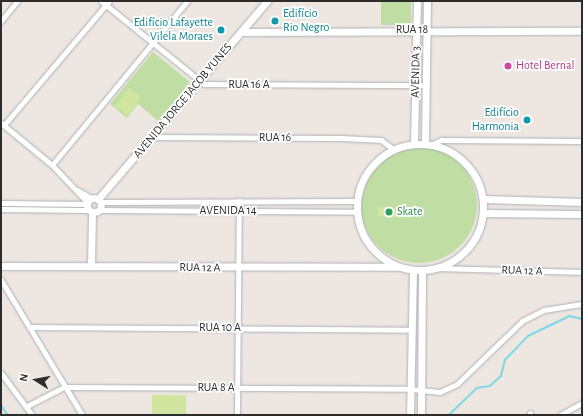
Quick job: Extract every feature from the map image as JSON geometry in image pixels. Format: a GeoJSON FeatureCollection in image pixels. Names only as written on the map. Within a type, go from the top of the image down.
{"type":"FeatureCollection","features":[{"type":"Feature","properties":{"kind":"main road","name":"AVENIDA JORGE JACOB YUNES"},"geometry":{"type":"LineString","coordinates":[[92,204],[153,137],[267,1]]}},
{"type":"Feature","properties":{"kind":"main road","name":"AVENIDA 3"},"geometry":{"type":"LineString","coordinates":[[414,143],[418,1]]}},
{"type":"Feature","properties":{"kind":"main road","name":"AVENIDA 3"},"geometry":{"type":"LineString","coordinates":[[427,1],[426,85],[429,144]]}},
{"type":"Feature","properties":{"kind":"main road","name":"RUA 18"},"geometry":{"type":"LineString","coordinates":[[242,32],[417,30],[582,31]]}},
{"type":"Feature","properties":{"kind":"main road"},"geometry":{"type":"LineString","coordinates":[[414,143],[429,144],[458,155],[470,167],[484,199],[484,213],[469,248],[455,260],[438,268],[413,271],[398,267],[371,247],[357,212],[357,202],[362,180],[375,162],[393,149],[414,143]]}},
{"type":"Feature","properties":{"kind":"main road"},"geometry":{"type":"LineString","coordinates":[[484,199],[582,202]]}},
{"type":"Feature","properties":{"kind":"main road"},"geometry":{"type":"LineString","coordinates":[[91,266],[92,204]]}},
{"type":"Feature","properties":{"kind":"main road","name":"AVENIDA 14"},"geometry":{"type":"LineString","coordinates":[[92,204],[99,210]]}},
{"type":"Feature","properties":{"kind":"main road"},"geometry":{"type":"LineString","coordinates":[[484,213],[582,214]]}},
{"type":"Feature","properties":{"kind":"main road","name":"RUA 12 A"},"geometry":{"type":"LineString","coordinates":[[1,266],[238,269],[398,267]]}},
{"type":"Feature","properties":{"kind":"main road"},"geometry":{"type":"LineString","coordinates":[[421,415],[422,270]]}},
{"type":"Feature","properties":{"kind":"main road"},"geometry":{"type":"LineString","coordinates":[[410,415],[413,271]]}},
{"type":"Feature","properties":{"kind":"street"},"geometry":{"type":"LineString","coordinates":[[1,21],[17,1]]}},
{"type":"Feature","properties":{"kind":"street"},"geometry":{"type":"LineString","coordinates":[[101,1],[107,3],[151,43],[199,82]]}},
{"type":"Feature","properties":{"kind":"street"},"geometry":{"type":"LineString","coordinates":[[52,165],[187,1]]}},
{"type":"Feature","properties":{"kind":"street"},"geometry":{"type":"LineString","coordinates":[[92,204],[52,165],[2,124],[107,3]]}},
{"type":"Feature","properties":{"kind":"street","name":"RUA 16 A"},"geometry":{"type":"LineString","coordinates":[[199,82],[210,85],[426,85]]}},
{"type":"Feature","properties":{"kind":"street","name":"RUA 16"},"geometry":{"type":"LineString","coordinates":[[153,137],[342,138],[381,140],[393,149]]}},
{"type":"Feature","properties":{"kind":"street"},"geometry":{"type":"LineString","coordinates":[[429,144],[441,140],[582,141]]}},
{"type":"Feature","properties":{"kind":"street"},"geometry":{"type":"LineString","coordinates":[[237,415],[239,201]]}},
{"type":"Feature","properties":{"kind":"street","name":"AVENIDA 14"},"geometry":{"type":"LineString","coordinates":[[1,203],[92,204],[239,201],[357,202]]}},
{"type":"Feature","properties":{"kind":"street","name":"AVENIDA 14"},"geometry":{"type":"LineString","coordinates":[[1,209],[92,204]]}},
{"type":"Feature","properties":{"kind":"street","name":"AVENIDA 14"},"geometry":{"type":"LineString","coordinates":[[99,210],[357,212]]}},
{"type":"Feature","properties":{"kind":"street","name":"RUA 12 A"},"geometry":{"type":"LineString","coordinates":[[438,268],[582,272]]}},
{"type":"Feature","properties":{"kind":"street"},"geometry":{"type":"LineString","coordinates":[[1,280],[82,415]]}},
{"type":"Feature","properties":{"kind":"street","name":"RUA 8 A"},"geometry":{"type":"LineString","coordinates":[[27,406],[64,386],[410,389],[440,392],[457,384],[506,333],[534,314],[582,304]]}},
{"type":"Feature","properties":{"kind":"street","name":"RUA 10 A"},"geometry":{"type":"LineString","coordinates":[[28,327],[412,330]]}},
{"type":"Feature","properties":{"kind":"street"},"geometry":{"type":"LineString","coordinates":[[1,373],[27,406],[32,415]]}},
{"type":"Feature","properties":{"kind":"street"},"geometry":{"type":"LineString","coordinates":[[560,415],[582,403]]}},
{"type":"Feature","properties":{"kind":"green space"},"geometry":{"type":"Polygon","coordinates":[[[381,1],[411,1],[411,25],[381,25],[381,1]]]}},
{"type":"Feature","properties":{"kind":"green space"},"geometry":{"type":"Polygon","coordinates":[[[153,52],[190,82],[158,121],[138,104],[127,118],[110,104],[153,52]]]}},
{"type":"Feature","properties":{"kind":"green space"},"geometry":{"type":"Polygon","coordinates":[[[129,88],[142,98],[127,116],[115,106],[129,88]]]}},
{"type":"Feature","properties":{"kind":"green space"},"geometry":{"type":"Polygon","coordinates":[[[419,147],[441,151],[460,164],[473,183],[477,205],[473,227],[460,246],[441,259],[419,263],[397,259],[378,246],[365,227],[361,205],[365,183],[378,164],[397,151],[419,147]]]}},
{"type":"Feature","properties":{"kind":"green space","name":"Skate"},"geometry":{"type":"Polygon","coordinates":[[[378,207],[400,208],[399,217],[378,216],[378,207]]]}},
{"type":"Feature","properties":{"kind":"green space"},"geometry":{"type":"Polygon","coordinates":[[[152,395],[186,395],[186,415],[152,415],[152,395]]]}},
{"type":"Feature","properties":{"kind":"waterway"},"geometry":{"type":"LineString","coordinates":[[449,415],[477,388],[490,386],[501,376],[505,360],[528,336],[570,316],[582,319]]}},
{"type":"Feature","properties":{"kind":"waterway"},"geometry":{"type":"LineString","coordinates":[[1,405],[8,415]]}},
{"type":"Feature","properties":{"kind":"place","name":"Edifício Rio Negro"},"geometry":{"type":"Point","coordinates":[275,21]}},
{"type":"Feature","properties":{"kind":"place","name":"Edifício Lafayette Vilela Moraes"},"geometry":{"type":"Point","coordinates":[221,30]}},
{"type":"Feature","properties":{"kind":"place","name":"Hotel Bernal"},"geometry":{"type":"Point","coordinates":[508,66]}},
{"type":"Feature","properties":{"kind":"place","name":"Edifício Harmonia"},"geometry":{"type":"Point","coordinates":[527,120]}},
{"type":"Feature","properties":{"kind":"place","name":"Skate"},"geometry":{"type":"Point","coordinates":[389,212]}}]}
